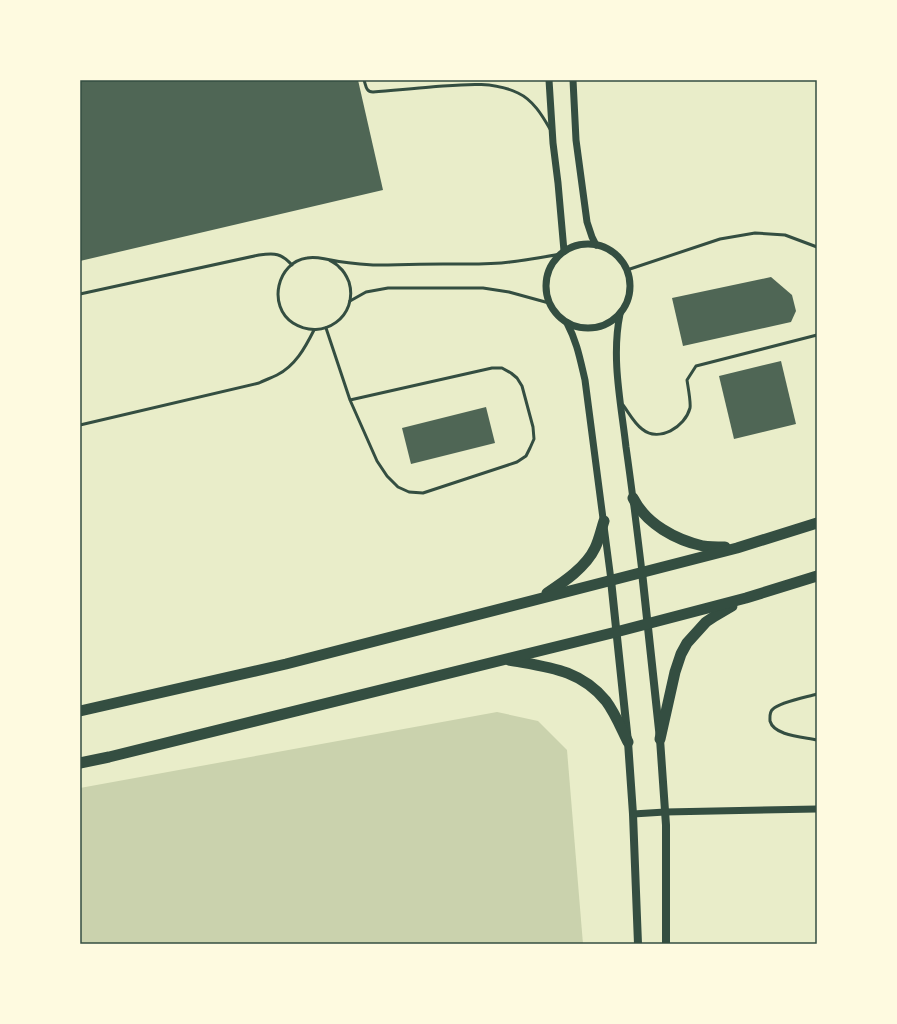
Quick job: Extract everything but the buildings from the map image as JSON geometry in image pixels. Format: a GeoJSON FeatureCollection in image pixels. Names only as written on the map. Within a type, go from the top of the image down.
{"type":"FeatureCollection","features":[{"type":"Feature","properties":{"kind":"highway"},"geometry":{"type":"LineString","coordinates":[[633,498],[637,506],[648,517],[672,535],[704,546],[737,548]]}},
{"type":"Feature","properties":{"kind":"highway"},"geometry":{"type":"LineString","coordinates":[[540,598],[576,571],[592,553],[598,541],[604,521]]}},
{"type":"Feature","properties":{"kind":"highway"},"geometry":{"type":"LineString","coordinates":[[80,712],[286,664],[737,548],[817,523]]}},
{"type":"Feature","properties":{"kind":"highway"},"geometry":{"type":"LineString","coordinates":[[80,763],[616,632],[746,598],[817,576]]}},
{"type":"Feature","properties":{"kind":"highway"},"geometry":{"type":"LineString","coordinates":[[660,739],[675,672],[686,643],[706,622],[746,598]]}},
{"type":"Feature","properties":{"kind":"highway"},"geometry":{"type":"LineString","coordinates":[[505,659],[565,672],[594,688],[606,702],[628,742]]}},
{"type":"Feature","properties":{"kind":"main road"},"geometry":{"type":"LineString","coordinates":[[642,572],[660,739],[666,825],[666,944]]}},
{"type":"Feature","properties":{"kind":"main road"},"geometry":{"type":"LineString","coordinates":[[611,580],[628,742],[633,814],[638,944]]}},
{"type":"Feature","properties":{"kind":"street"},"geometry":{"type":"LineString","coordinates":[[549,80],[552,132],[558,183],[563,253]]}},
{"type":"Feature","properties":{"kind":"street"},"geometry":{"type":"LineString","coordinates":[[573,80],[576,140],[587,222],[596,245]]}},
{"type":"Feature","properties":{"kind":"street"},"geometry":{"type":"LineString","coordinates":[[579,245],[596,245],[608,248],[621,260],[627,270],[630,281],[630,295],[625,307],[611,321],[599,327],[579,328],[567,323],[553,310],[546,290],[547,277],[551,266],[558,256],[579,245]]}},
{"type":"Feature","properties":{"kind":"street"},"geometry":{"type":"LineString","coordinates":[[620,313],[617,329],[618,384],[642,572]]}},
{"type":"Feature","properties":{"kind":"street"},"geometry":{"type":"LineString","coordinates":[[567,323],[579,351],[584,380],[611,580]]}},
{"type":"Feature","properties":{"kind":"street"},"geometry":{"type":"LineString","coordinates":[[633,814],[817,809]]}},
{"type":"Feature","properties":{"kind":"lane"},"geometry":{"type":"LineString","coordinates":[[364,80],[366,89],[370,92],[473,84],[498,86],[519,93],[533,104],[542,115],[552,132]]}},
{"type":"Feature","properties":{"kind":"lane"},"geometry":{"type":"LineString","coordinates":[[627,270],[720,239],[755,233],[785,235],[817,247]]}},
{"type":"Feature","properties":{"kind":"lane"},"geometry":{"type":"LineString","coordinates":[[80,294],[272,253],[288,260],[292,265]]}},
{"type":"Feature","properties":{"kind":"lane"},"geometry":{"type":"LineString","coordinates":[[329,260],[340,267],[347,277],[351,289],[350,301],[345,313],[337,322],[326,328],[314,330],[302,328],[292,322],[284,314],[279,303],[278,291],[280,280],[286,270],[295,262],[306,258],[317,257],[354,264],[373,265],[485,264],[511,262],[563,253]]}},
{"type":"Feature","properties":{"kind":"lane"},"geometry":{"type":"LineString","coordinates":[[350,301],[366,292],[388,288],[483,288],[509,292],[550,303]]}},
{"type":"Feature","properties":{"kind":"lane"},"geometry":{"type":"LineString","coordinates":[[326,328],[350,400],[377,461],[387,476],[398,487],[409,492],[423,493],[517,462],[526,456],[534,439],[533,427],[522,386],[517,378],[502,368],[492,368],[350,400]]}},
{"type":"Feature","properties":{"kind":"lane"},"geometry":{"type":"LineString","coordinates":[[80,425],[259,383],[277,375],[289,366],[306,346],[314,330]]}},
{"type":"Feature","properties":{"kind":"lane"},"geometry":{"type":"LineString","coordinates":[[620,401],[642,430],[654,435],[665,433],[676,428],[685,419],[690,407],[687,380],[696,366],[817,336]]}},
{"type":"Feature","properties":{"kind":"lane"},"geometry":{"type":"LineString","coordinates":[[817,694],[780,705],[772,710],[769,716],[771,724],[775,729],[782,733],[817,740]]}},
{"type":"Feature","properties":{"kind":"green space"},"geometry":{"type":"Polygon","coordinates":[[[497,712],[538,721],[567,750],[583,944],[80,944],[80,788],[497,712]]]}}]}
